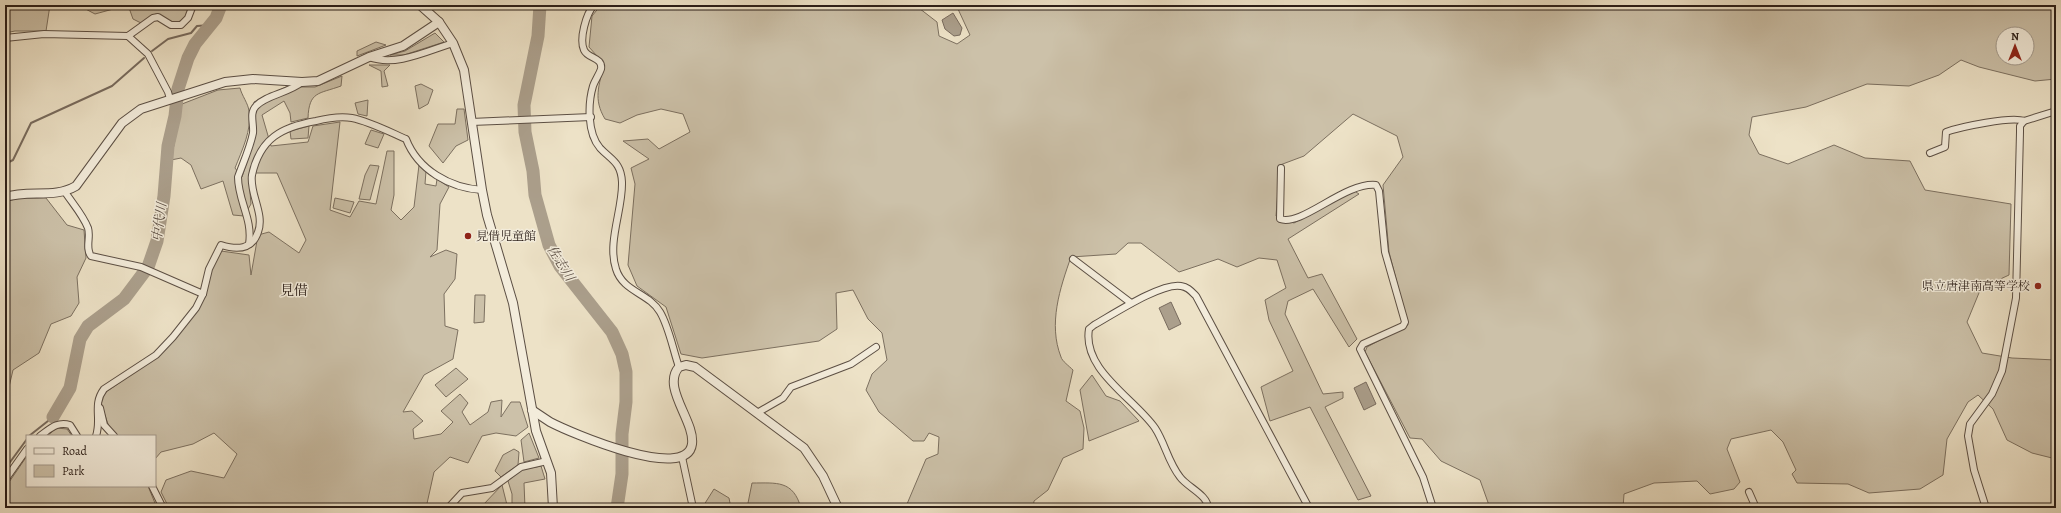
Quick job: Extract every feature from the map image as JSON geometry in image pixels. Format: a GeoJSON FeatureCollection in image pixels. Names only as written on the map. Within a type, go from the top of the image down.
{"type":"FeatureCollection","features":[{"type":"Feature","properties":{"kind":"street"},"geometry":{"type":"LineString","coordinates":[[5,38],[44,34],[128,36],[153,18],[158,17],[171,25],[181,25],[188,18],[193,5]]}},
{"type":"Feature","properties":{"kind":"street"},"geometry":{"type":"LineString","coordinates":[[420,5],[439,22],[453,43],[464,70],[487,215],[513,303],[536,431],[551,473],[553,508]]}},
{"type":"Feature","properties":{"kind":"street"},"geometry":{"type":"LineString","coordinates":[[532,410],[550,422],[614,448],[628,452],[671,459],[682,457],[689,452],[692,444],[691,432],[674,388],[674,378],[679,367],[660,312],[646,298],[622,282],[616,269],[615,235],[621,198],[621,171],[616,162],[599,147],[595,141],[591,117],[593,86],[601,69],[600,63],[596,58],[588,55],[583,50],[584,24],[587,13],[594,5]]}},
{"type":"Feature","properties":{"kind":"street"},"geometry":{"type":"LineString","coordinates":[[5,197],[20,193],[65,192],[76,186],[122,123],[142,109],[225,82],[253,79],[302,82],[318,81],[369,57],[403,46],[439,22]]}},
{"type":"Feature","properties":{"kind":"street"},"geometry":{"type":"LineString","coordinates":[[128,36],[148,54],[168,92],[170,99]]}},
{"type":"Feature","properties":{"kind":"street"},"geometry":{"type":"LineString","coordinates":[[369,57],[377,60],[401,60],[453,43]]}},
{"type":"Feature","properties":{"kind":"street"},"geometry":{"type":"LineString","coordinates":[[249,246],[249,220],[238,185],[238,177],[253,132],[252,113],[255,106],[262,101],[294,89],[302,82]]}},
{"type":"Feature","properties":{"kind":"street"},"geometry":{"type":"LineString","coordinates":[[1986,508],[1974,470],[1968,436],[1970,424],[1992,394],[2002,371],[2013,322],[2016,298],[2020,126],[2024,121],[2056,111]]}},
{"type":"Feature","properties":{"kind":"street"},"geometry":{"type":"LineString","coordinates":[[96,435],[98,427],[98,396],[104,388],[156,355],[196,308],[203,294],[209,269],[221,245],[231,248],[249,246],[256,236],[259,227],[252,176],[262,148],[276,134],[295,125],[334,117],[353,118],[406,140],[411,152],[436,176],[450,183],[469,189],[482,190]]}},
{"type":"Feature","properties":{"kind":"street"},"geometry":{"type":"LineString","coordinates":[[472,122],[591,117]]}},
{"type":"Feature","properties":{"kind":"street"},"geometry":{"type":"LineString","coordinates":[[1930,153],[1946,147],[1946,132],[1956,128],[2007,120],[2020,119],[2024,121]]}},
{"type":"Feature","properties":{"kind":"street"},"geometry":{"type":"LineString","coordinates":[[1281,168],[1280,219],[1286,221],[1301,216],[1355,187],[1366,184],[1376,185],[1379,191],[1385,252],[1405,322],[1404,326],[1363,344],[1360,349],[1423,477],[1433,508]]}},
{"type":"Feature","properties":{"kind":"street"},"geometry":{"type":"LineString","coordinates":[[65,192],[82,217],[88,230],[88,252],[92,256],[141,267],[203,294]]}},
{"type":"Feature","properties":{"kind":"street"},"geometry":{"type":"LineString","coordinates":[[1073,259],[1131,303]]}},
{"type":"Feature","properties":{"kind":"street"},"geometry":{"type":"LineString","coordinates":[[1208,508],[1206,500],[1180,478],[1168,457],[1158,434],[1146,415],[1109,382],[1098,366],[1089,345],[1090,329],[1131,303],[1166,287],[1180,285],[1190,289],[1196,296],[1309,508]]}},
{"type":"Feature","properties":{"kind":"street"},"geometry":{"type":"LineString","coordinates":[[757,413],[783,398],[791,387],[851,364],[876,348]]}},
{"type":"Feature","properties":{"kind":"street"},"geometry":{"type":"LineString","coordinates":[[679,367],[686,365],[696,367],[804,448],[822,476],[838,508]]}},
{"type":"Feature","properties":{"kind":"street"},"geometry":{"type":"LineString","coordinates":[[98,396],[104,425],[113,435]]}},
{"type":"Feature","properties":{"kind":"street"},"geometry":{"type":"LineString","coordinates":[[41,435],[55,425],[64,423],[70,425],[76,435]]}},
{"type":"Feature","properties":{"kind":"street"},"geometry":{"type":"LineString","coordinates":[[5,480],[26,450]]}},
{"type":"Feature","properties":{"kind":"street"},"geometry":{"type":"LineString","coordinates":[[682,457],[693,508]]}},
{"type":"Feature","properties":{"kind":"street"},"geometry":{"type":"LineString","coordinates":[[450,506],[462,493],[492,488],[521,467],[547,461]]}},
{"type":"Feature","properties":{"kind":"street"},"geometry":{"type":"LineString","coordinates":[[152,487],[163,508]]}},
{"type":"Feature","properties":{"kind":"street"},"geometry":{"type":"LineString","coordinates":[[1749,492],[1756,508]]}},
{"type":"Feature","properties":{"kind":"green space"},"geometry":{"type":"Polygon","coordinates":[[[5,5],[50,5],[46,31],[15,31],[5,33],[5,5]]]}},
{"type":"Feature","properties":{"kind":"green space"},"geometry":{"type":"Polygon","coordinates":[[[78,5],[128,5],[95,14],[78,5]]]}},
{"type":"Feature","properties":{"kind":"green space"},"geometry":{"type":"Polygon","coordinates":[[[128,5],[190,5],[185,19],[173,24],[156,14],[141,23],[133,19],[128,5]]]}},
{"type":"Feature","properties":{"kind":"green space"},"geometry":{"type":"Polygon","coordinates":[[[601,5],[915,5],[937,22],[939,36],[957,44],[970,35],[958,9],[949,5],[2056,5],[2056,21],[2054,23],[2056,28],[2056,79],[2035,81],[1979,67],[1961,60],[1939,75],[1909,86],[1867,84],[1806,107],[1752,117],[1749,135],[1759,154],[1788,164],[1834,145],[1865,158],[1910,161],[1925,190],[2011,204],[2009,275],[1981,288],[1967,322],[1982,353],[2012,358],[2056,360],[2056,459],[2032,453],[2007,440],[1993,409],[1978,395],[1968,402],[1947,439],[1943,475],[1920,489],[1869,493],[1848,484],[1797,483],[1792,474],[1796,470],[1783,442],[1771,430],[1731,439],[1727,449],[1740,482],[1734,489],[1710,494],[1697,481],[1654,483],[1624,494],[1623,508],[1490,508],[1480,480],[1441,461],[1422,439],[1410,438],[1365,352],[1367,347],[1408,325],[1389,252],[1383,185],[1403,157],[1397,136],[1353,114],[1304,156],[1280,165],[1276,216],[1294,223],[1353,190],[1359,194],[1288,239],[1308,278],[1322,274],[1357,339],[1349,347],[1313,289],[1288,301],[1285,314],[1323,394],[1343,392],[1343,398],[1325,407],[1371,496],[1358,500],[1310,407],[1270,421],[1261,387],[1293,371],[1269,320],[1265,300],[1286,288],[1277,260],[1259,258],[1237,267],[1218,259],[1179,272],[1141,243],[1128,243],[1116,254],[1071,257],[1057,306],[1056,332],[1057,344],[1062,359],[1073,370],[1066,401],[1080,411],[1084,428],[1083,449],[1063,458],[1048,490],[1034,501],[1033,508],[903,508],[907,504],[926,459],[938,454],[939,437],[929,433],[924,441],[913,441],[879,412],[866,390],[872,374],[887,360],[882,333],[868,319],[853,290],[836,293],[837,329],[819,341],[702,358],[681,354],[666,307],[637,286],[628,265],[635,184],[631,168],[649,159],[623,141],[648,139],[659,149],[690,132],[683,114],[661,109],[637,115],[620,123],[605,119],[601,112],[598,99],[599,86],[604,64],[589,47],[592,16],[601,5]]]}},
{"type":"Feature","properties":{"kind":"green space"},"geometry":{"type":"Polygon","coordinates":[[[435,33],[444,42],[404,55],[390,55],[405,51],[435,33]]]}},
{"type":"Feature","properties":{"kind":"green space"},"geometry":{"type":"Polygon","coordinates":[[[376,42],[386,45],[357,56],[357,51],[376,42]]]}},
{"type":"Feature","properties":{"kind":"green space"},"geometry":{"type":"Polygon","coordinates":[[[369,65],[390,65],[384,71],[388,86],[382,87],[381,71],[369,65]]]}},
{"type":"Feature","properties":{"kind":"green space"},"geometry":{"type":"Polygon","coordinates":[[[342,76],[341,86],[321,93],[313,98],[310,103],[308,118],[291,122],[290,113],[284,101],[262,115],[271,146],[308,142],[313,126],[340,122],[330,210],[350,217],[359,201],[376,204],[387,151],[394,151],[394,195],[391,210],[401,220],[414,207],[419,165],[426,171],[425,184],[436,186],[437,179],[449,187],[440,204],[437,250],[430,257],[446,250],[457,254],[455,279],[444,294],[445,326],[458,330],[453,359],[424,375],[403,412],[412,411],[423,421],[413,429],[414,439],[441,434],[453,422],[441,411],[460,394],[468,403],[462,412],[470,425],[488,412],[491,402],[502,400],[501,417],[511,402],[520,402],[528,427],[516,436],[496,433],[482,436],[468,463],[450,457],[434,472],[426,508],[169,508],[161,492],[166,480],[191,471],[224,478],[237,454],[214,433],[193,444],[161,452],[156,458],[156,435],[114,435],[108,424],[100,401],[106,392],[161,354],[201,305],[211,268],[221,251],[249,255],[251,275],[258,235],[269,232],[299,253],[306,240],[277,173],[256,173],[249,180],[251,204],[244,216],[233,215],[223,181],[201,189],[191,165],[181,158],[171,160],[182,104],[218,90],[240,88],[248,108],[250,118],[246,140],[235,168],[242,177],[255,136],[254,102],[286,87],[315,87],[342,76]]]}},
{"type":"Feature","properties":{"kind":"green space"},"geometry":{"type":"Polygon","coordinates":[[[421,84],[433,90],[428,104],[419,109],[415,86],[421,84]]]}},
{"type":"Feature","properties":{"kind":"green space"},"geometry":{"type":"Polygon","coordinates":[[[368,100],[367,116],[358,114],[355,103],[368,100]]]}},
{"type":"Feature","properties":{"kind":"green space"},"geometry":{"type":"Polygon","coordinates":[[[457,109],[464,109],[468,140],[456,146],[443,163],[429,146],[438,124],[455,124],[457,109]]]}},
{"type":"Feature","properties":{"kind":"green space"},"geometry":{"type":"Polygon","coordinates":[[[309,126],[308,138],[291,139],[290,131],[309,126]]]}},
{"type":"Feature","properties":{"kind":"green space"},"geometry":{"type":"Polygon","coordinates":[[[371,130],[384,134],[378,148],[365,144],[371,130]]]}},
{"type":"Feature","properties":{"kind":"green space"},"geometry":{"type":"Polygon","coordinates":[[[370,165],[379,166],[370,200],[359,199],[365,175],[370,165]]]}},
{"type":"Feature","properties":{"kind":"green space"},"geometry":{"type":"Polygon","coordinates":[[[19,198],[46,198],[67,225],[84,230],[86,258],[77,277],[79,303],[71,316],[51,324],[39,353],[13,370],[5,404],[5,202],[19,198]]]}},
{"type":"Feature","properties":{"kind":"green space"},"geometry":{"type":"Polygon","coordinates":[[[335,198],[354,202],[350,213],[333,208],[335,198]]]}},
{"type":"Feature","properties":{"kind":"green space"},"geometry":{"type":"Polygon","coordinates":[[[475,295],[485,295],[484,322],[474,323],[475,295]]]}},
{"type":"Feature","properties":{"kind":"green space"},"geometry":{"type":"Polygon","coordinates":[[[456,368],[468,379],[446,397],[435,385],[456,368]]]}},
{"type":"Feature","properties":{"kind":"green space"},"geometry":{"type":"Polygon","coordinates":[[[1092,375],[1106,396],[1120,401],[1139,421],[1089,441],[1080,390],[1092,375]]]}},
{"type":"Feature","properties":{"kind":"green space"},"geometry":{"type":"Polygon","coordinates":[[[57,428],[67,429],[71,435],[48,435],[57,428]]]}},
{"type":"Feature","properties":{"kind":"green space"},"geometry":{"type":"Polygon","coordinates":[[[529,433],[539,458],[524,462],[521,440],[529,433]]]}},
{"type":"Feature","properties":{"kind":"green space"},"geometry":{"type":"Polygon","coordinates":[[[514,449],[519,452],[518,465],[501,477],[495,471],[503,455],[514,449]]]}},
{"type":"Feature","properties":{"kind":"green space"},"geometry":{"type":"Polygon","coordinates":[[[26,457],[26,487],[148,487],[157,508],[5,508],[5,488],[26,457]]]}},
{"type":"Feature","properties":{"kind":"green space"},"geometry":{"type":"Polygon","coordinates":[[[541,466],[545,479],[524,483],[525,508],[512,508],[512,494],[508,481],[520,470],[541,466]]]}},
{"type":"Feature","properties":{"kind":"green space"},"geometry":{"type":"Polygon","coordinates":[[[752,483],[769,483],[783,485],[789,488],[798,499],[801,508],[747,508],[752,483]]]}},
{"type":"Feature","properties":{"kind":"green space"},"geometry":{"type":"Polygon","coordinates":[[[502,485],[507,505],[483,505],[502,485]]]}},
{"type":"Feature","properties":{"kind":"green space"},"geometry":{"type":"Polygon","coordinates":[[[714,489],[729,498],[731,508],[702,508],[714,489]]]}},
{"type":"Feature","properties":{"kind":"shaded area"},"geometry":{"type":"Polygon","coordinates":[[[953,13],[962,28],[960,35],[954,36],[945,29],[942,20],[953,13]]]}},
{"type":"Feature","properties":{"kind":"shaded area"},"geometry":{"type":"Polygon","coordinates":[[[1171,302],[1181,324],[1169,330],[1159,308],[1171,302]]]}},
{"type":"Feature","properties":{"kind":"shaded area"},"geometry":{"type":"Polygon","coordinates":[[[1366,382],[1376,404],[1364,410],[1354,388],[1366,382]]]}},
{"type":"Feature","properties":{"kind":"waterway","name":"中代川"},"geometry":{"type":"LineString","coordinates":[[53,417],[70,388],[80,339],[88,326],[124,299],[148,267],[157,241],[164,196],[168,146],[175,116],[178,89],[188,58],[195,44],[216,18],[221,5]]}},
{"type":"Feature","properties":{"kind":"waterway","name":"佐志川"},"geometry":{"type":"LineString","coordinates":[[540,5],[538,36],[524,105],[525,132],[533,171],[535,195],[549,245],[560,266],[612,332],[622,354],[626,372],[626,402],[622,434],[622,474],[617,508]]}},
{"type":"Feature","properties":{"kind":"waterway"},"geometry":{"type":"LineString","coordinates":[[152,51],[168,39],[191,33],[197,26],[210,25]]}},
{"type":"Feature","properties":{"kind":"waterway"},"geometry":{"type":"LineString","coordinates":[[5,164],[13,160],[31,123],[112,86],[144,58]]}},
{"type":"Feature","properties":{"kind":"waterway"},"geometry":{"type":"LineString","coordinates":[[30,435],[53,417]]}},
{"type":"Feature","properties":{"kind":"waterway"},"geometry":{"type":"LineString","coordinates":[[5,469],[26,440]]}},
{"type":"Feature","properties":{"kind":"place","name":"見借児童館"},"geometry":{"type":"Point","coordinates":[468,236]}},
{"type":"Feature","properties":{"kind":"place","name":"県立唐津南高等学校"},"geometry":{"type":"Point","coordinates":[2038,286]}},
{"type":"Feature","properties":{"kind":"district","name":"見借"},"geometry":{"type":"Point","coordinates":[294,290]}}]}
